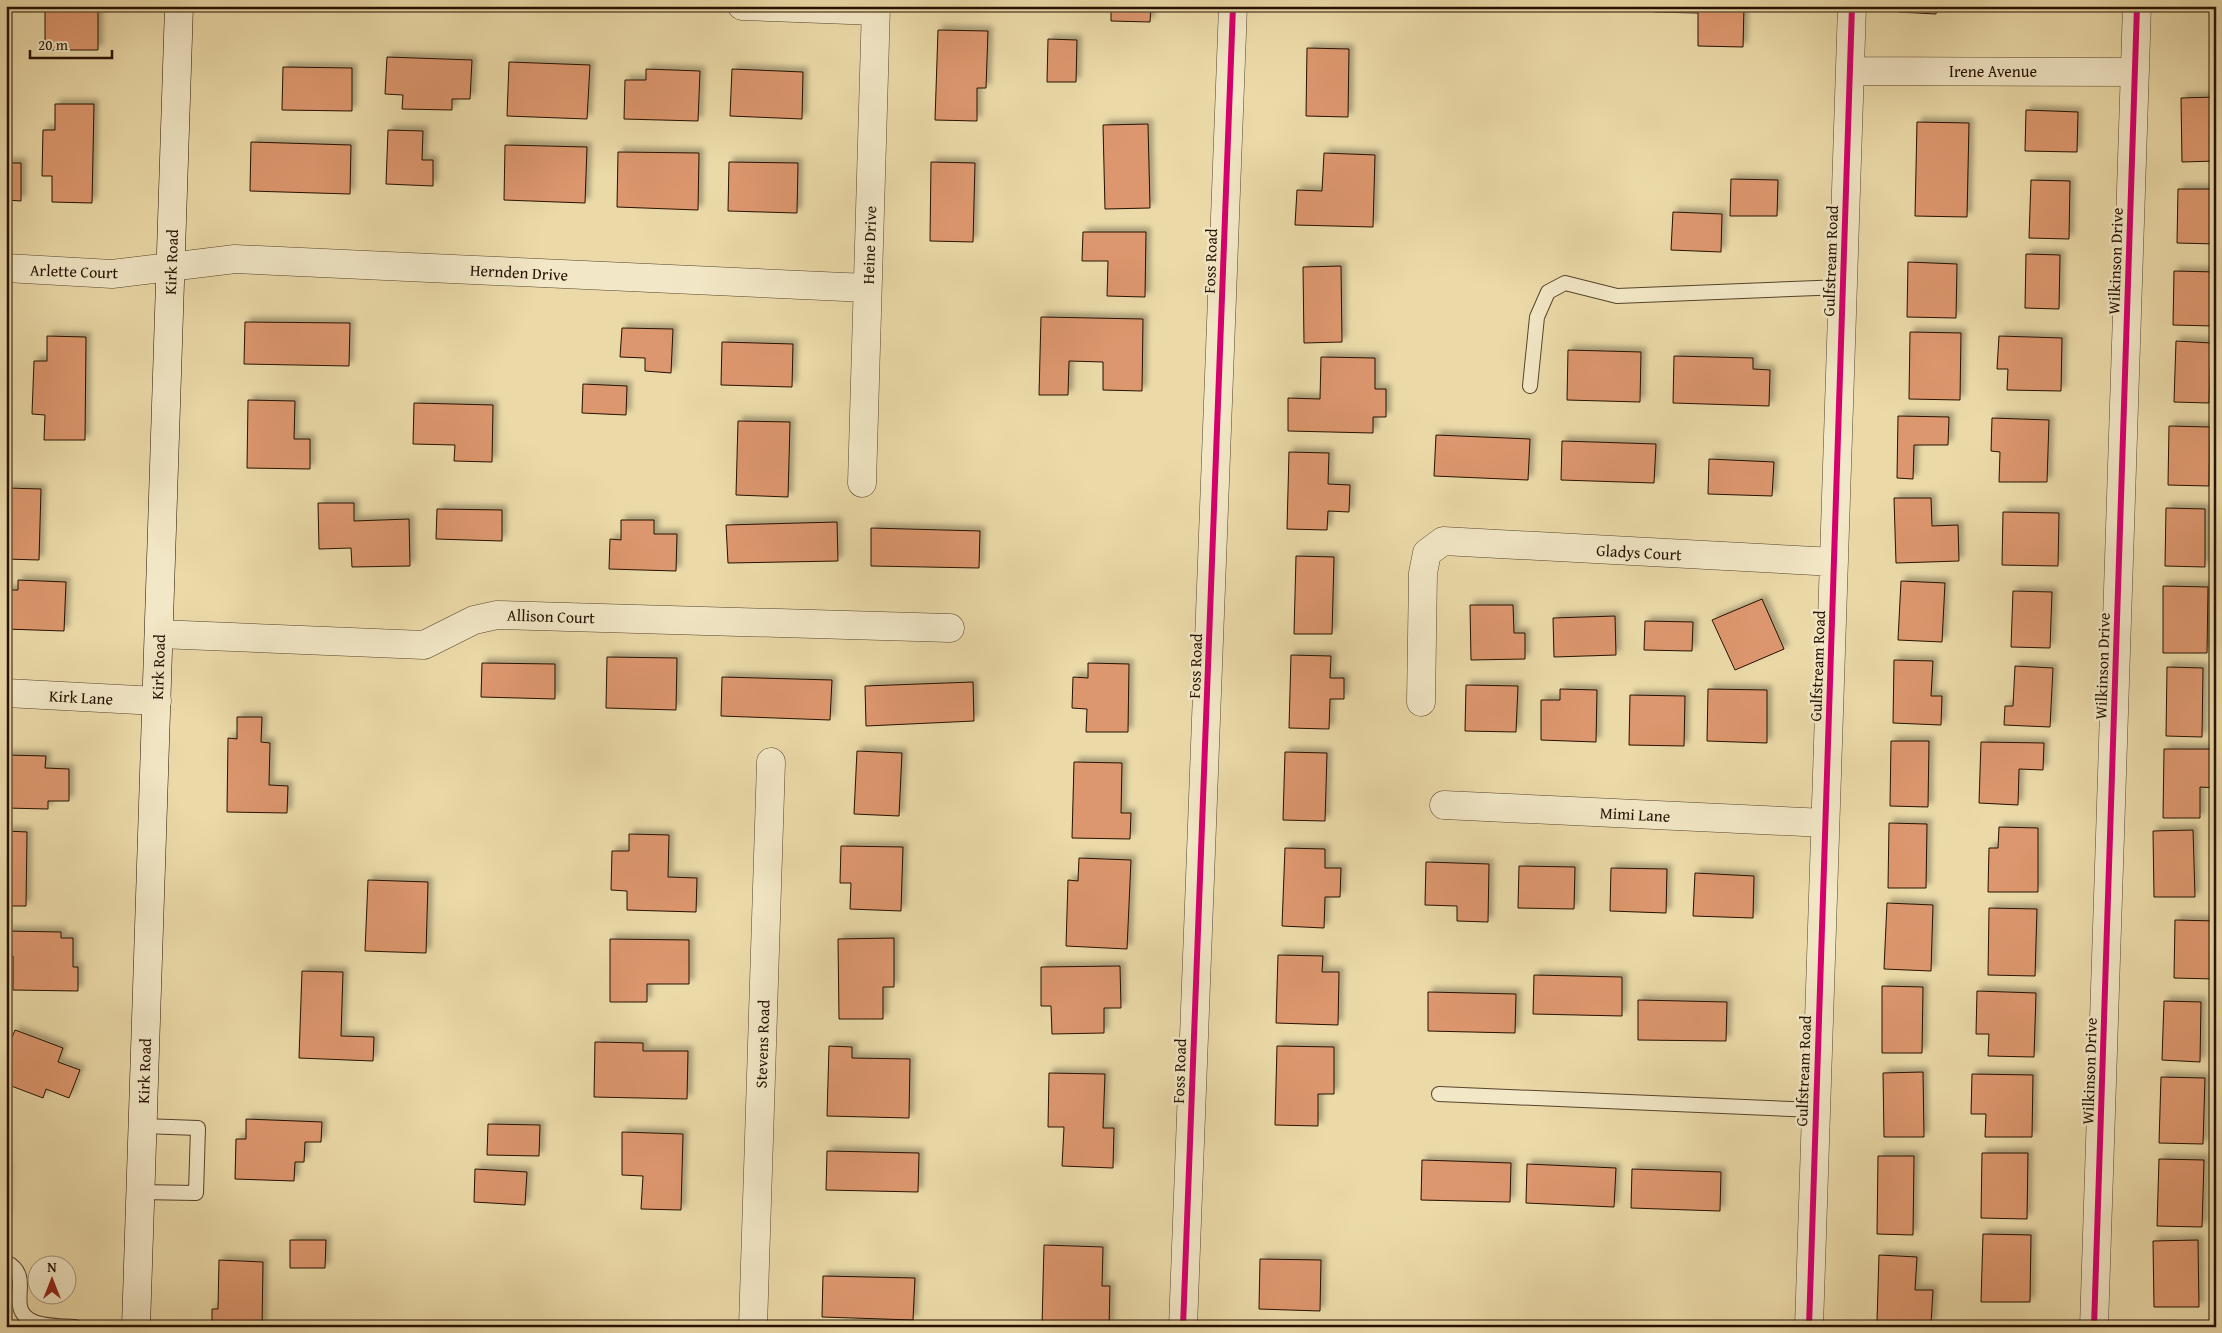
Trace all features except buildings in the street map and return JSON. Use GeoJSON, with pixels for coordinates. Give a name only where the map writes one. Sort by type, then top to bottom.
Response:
{"type":"FeatureCollection","features":[{"type":"Feature","properties":{"kind":"street","name":"Kirk Road"},"geometry":{"type":"LineString","coordinates":[[136,1327],[179,6]]}},
{"type":"Feature","properties":{"kind":"street"},"geometry":{"type":"LineString","coordinates":[[742,6],[876,8]]}},
{"type":"Feature","properties":{"kind":"street","name":"Foss Road"},"geometry":{"type":"LineString","coordinates":[[1183,1327],[1233,6]]}},
{"type":"Feature","properties":{"kind":"street","name":"Gulfstream Road"},"geometry":{"type":"LineString","coordinates":[[1809,1327],[1852,6]]}},
{"type":"Feature","properties":{"kind":"street","name":"Wilkinson Drive"},"geometry":{"type":"LineString","coordinates":[[2094,1327],[2137,6]]}},
{"type":"Feature","properties":{"kind":"street","name":"Heine Drive"},"geometry":{"type":"LineString","coordinates":[[862,483],[876,8]]}},
{"type":"Feature","properties":{"kind":"street","name":"Irene Avenue"},"geometry":{"type":"LineString","coordinates":[[1850,71],[2135,72]]}},
{"type":"Feature","properties":{"kind":"street","name":"Hernden Drive"},"geometry":{"type":"LineString","coordinates":[[170,266],[235,259],[867,288]]}},
{"type":"Feature","properties":{"kind":"street","name":"Arlette Court"},"geometry":{"type":"LineString","coordinates":[[6,268],[112,274],[170,266]]}},
{"type":"Feature","properties":{"kind":"street","name":"Gladys Court"},"geometry":{"type":"LineString","coordinates":[[1422,702],[1423,573],[1427,553],[1443,541],[1834,562]]}},
{"type":"Feature","properties":{"kind":"street","name":"Allison Court"},"geometry":{"type":"LineString","coordinates":[[159,634],[424,645],[474,620],[497,614],[950,628]]}},
{"type":"Feature","properties":{"kind":"street","name":"Kirk Lane"},"geometry":{"type":"LineString","coordinates":[[6,693],[156,701]]}},
{"type":"Feature","properties":{"kind":"street","name":"Stevens Road"},"geometry":{"type":"LineString","coordinates":[[754,1327],[771,762]]}},
{"type":"Feature","properties":{"kind":"street","name":"Mimi Lane"},"geometry":{"type":"LineString","coordinates":[[1444,805],[1825,823]]}},
{"type":"Feature","properties":{"kind":"lane"},"geometry":{"type":"LineString","coordinates":[[1530,386],[1537,316],[1548,292],[1565,283],[1618,296],[1843,287]]}},
{"type":"Feature","properties":{"kind":"lane"},"geometry":{"type":"LineString","coordinates":[[1439,1094],[1816,1110]]}},
{"type":"Feature","properties":{"kind":"lane"},"geometry":{"type":"LineString","coordinates":[[140,1192],[196,1193],[198,1128],[142,1126]]}},
{"type":"Feature","properties":{"kind":"lane"},"geometry":{"type":"LineString","coordinates":[[6,1262],[18,1271],[20,1278],[19,1306],[26,1318],[34,1322],[75,1327]]}},
{"type":"Feature","properties":{"kind":"cycle path"},"geometry":{"type":"LineString","coordinates":[[1183,1327],[1233,6]]}},
{"type":"Feature","properties":{"kind":"cycle path"},"geometry":{"type":"LineString","coordinates":[[1809,1327],[1852,6]]}},
{"type":"Feature","properties":{"kind":"cycle path"},"geometry":{"type":"LineString","coordinates":[[2094,1327],[2137,6]]}}]}
